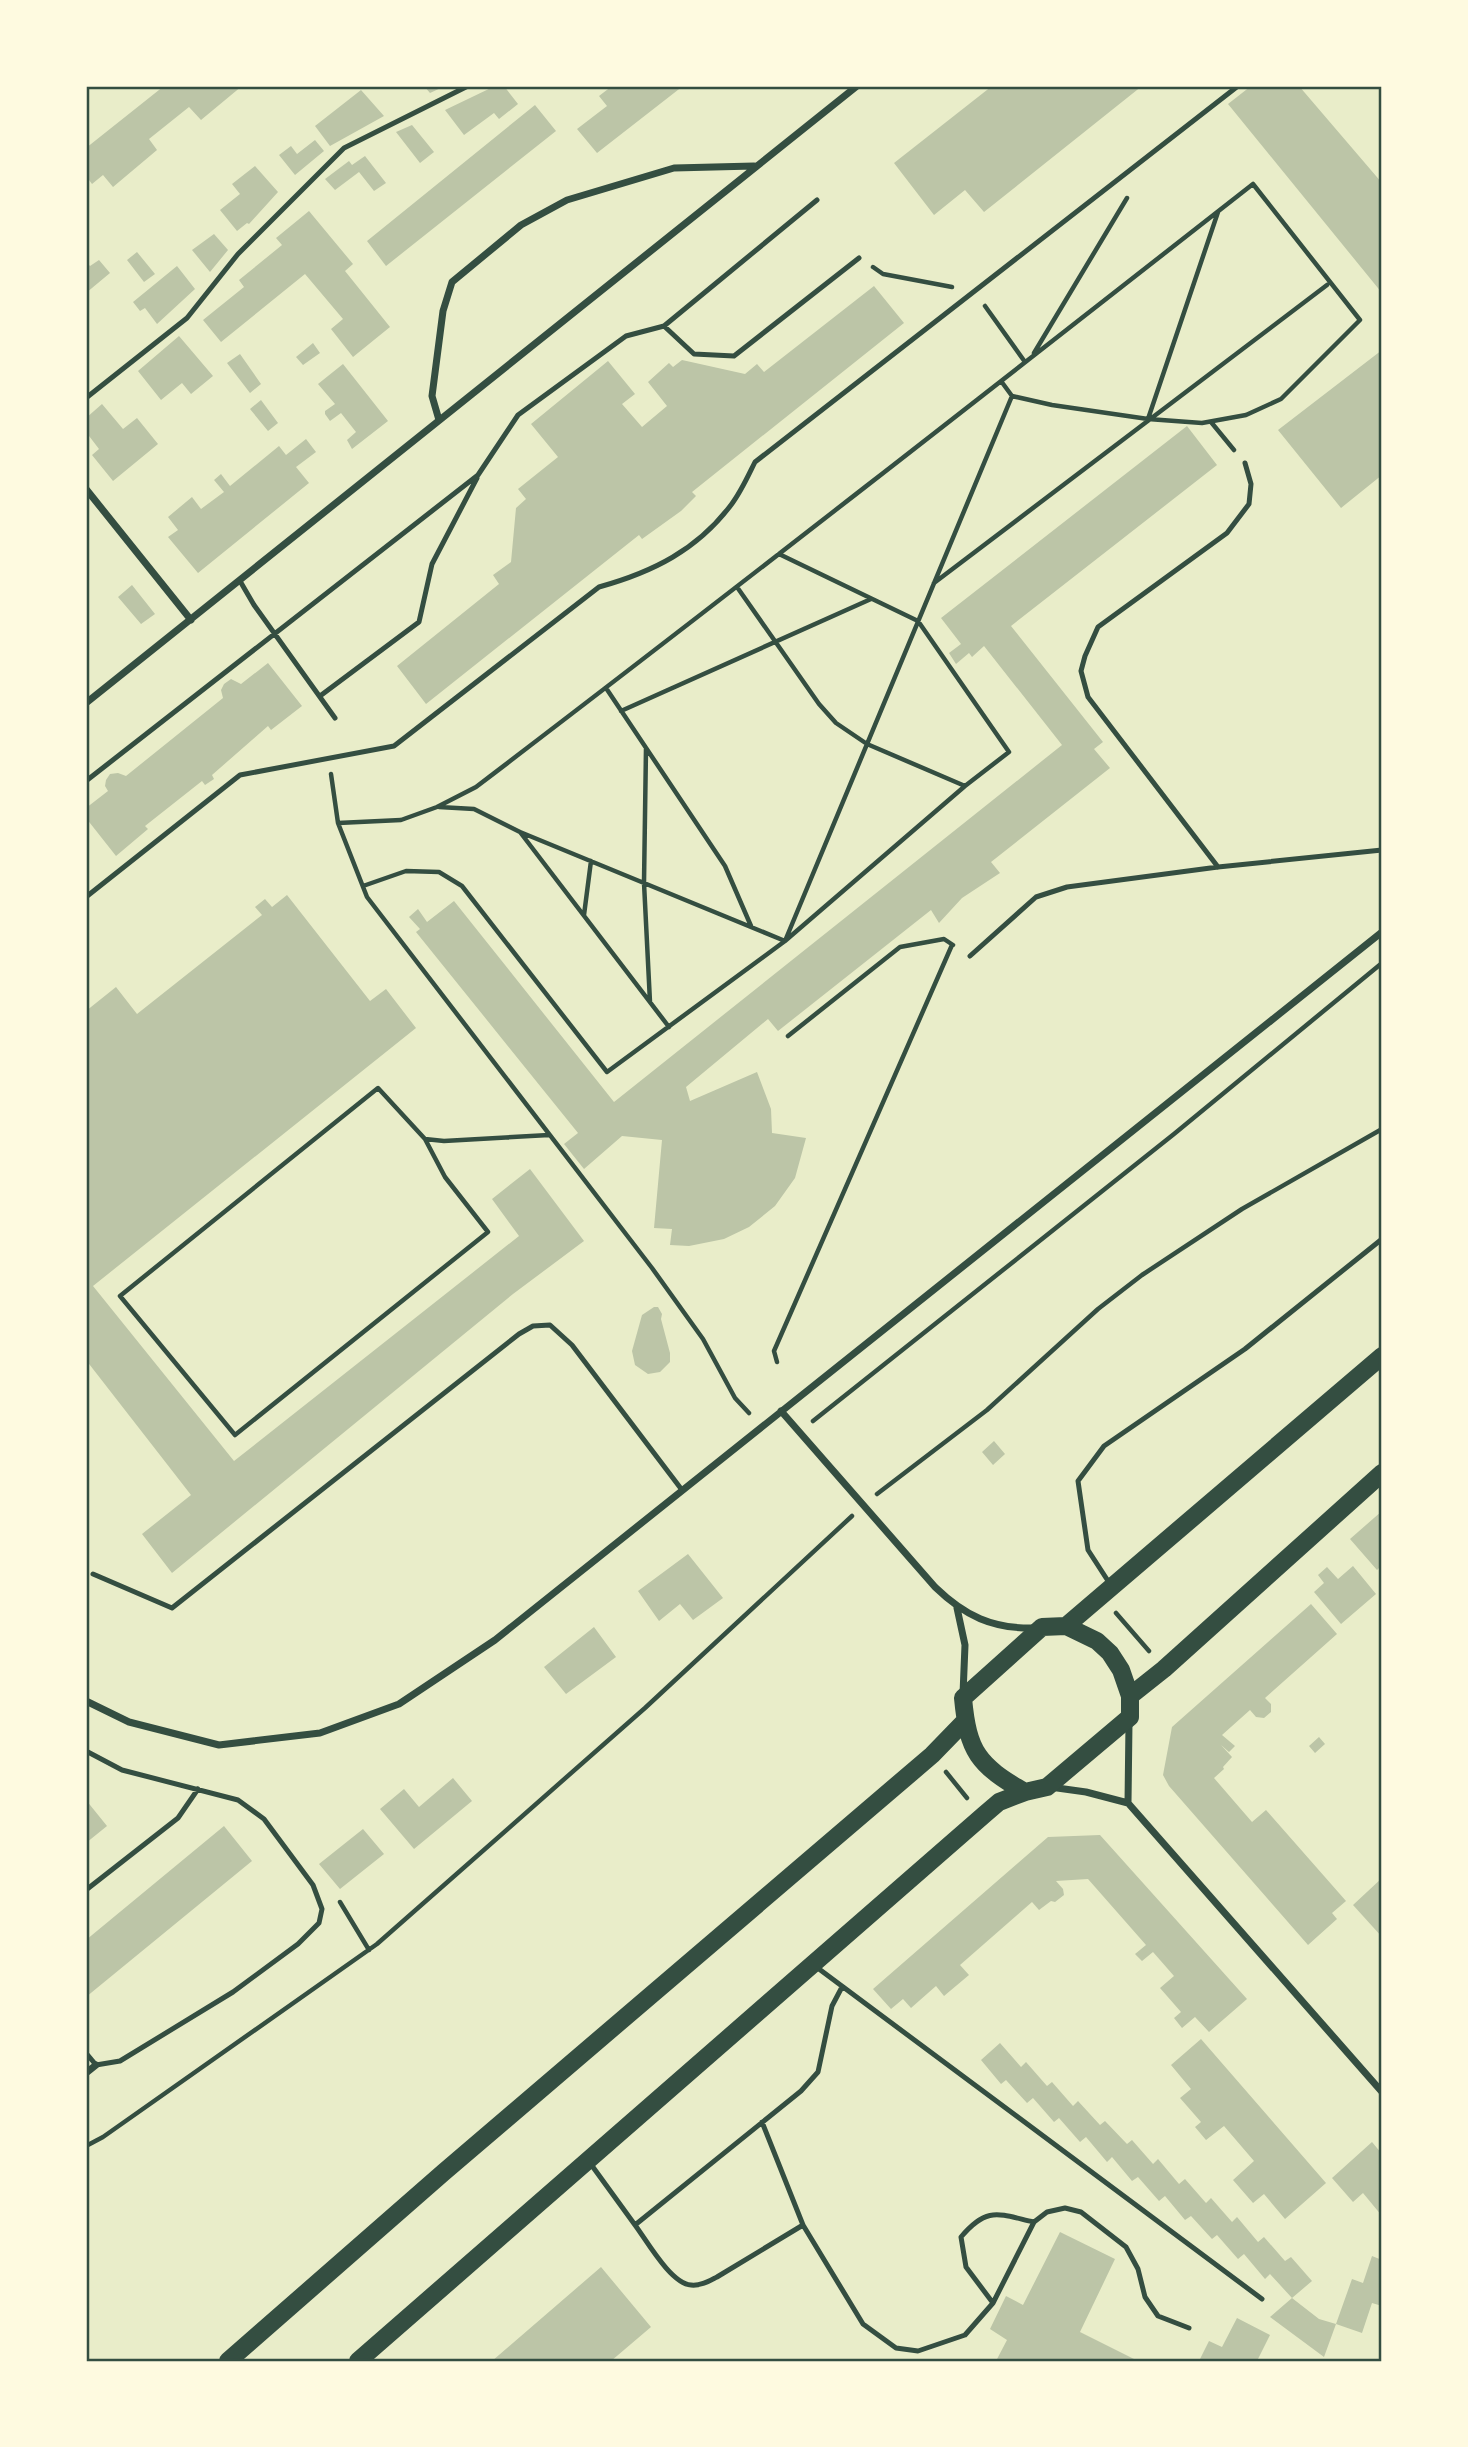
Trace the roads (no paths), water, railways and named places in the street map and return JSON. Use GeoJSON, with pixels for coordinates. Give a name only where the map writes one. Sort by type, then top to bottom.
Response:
{"type":"FeatureCollection","features":[{"type":"Feature","properties":{"kind":"main road"},"geometry":{"type":"LineString","coordinates":[[1066,1626],[1382,1356]]}},
{"type":"Feature","properties":{"kind":"main road"},"geometry":{"type":"LineString","coordinates":[[1130,1696],[1164,1669],[1382,1472]]}},
{"type":"Feature","properties":{"kind":"main road"},"geometry":{"type":"LineString","coordinates":[[358,2361],[999,1802],[1047,1787],[1129,1717],[1130,1696],[1121,1670],[1110,1653],[1097,1641],[1066,1626],[1042,1627],[963,1698],[970,1743],[978,1756],[1002,1779],[1024,1792]]}},
{"type":"Feature","properties":{"kind":"main road"},"geometry":{"type":"LineString","coordinates":[[228,2361],[444,2172],[932,1755],[965,1721]]}},
{"type":"Feature","properties":{"kind":"street"},"geometry":{"type":"LineString","coordinates":[[86,703],[857,86]]}},
{"type":"Feature","properties":{"kind":"street"},"geometry":{"type":"LineString","coordinates":[[439,421],[432,396],[443,311],[452,282],[521,225],[567,200],[674,168],[755,166]]}},
{"type":"Feature","properties":{"kind":"street"},"geometry":{"type":"LineString","coordinates":[[86,489],[191,620]]}},
{"type":"Feature","properties":{"kind":"street"},"geometry":{"type":"LineString","coordinates":[[86,1701],[129,1722],[219,1745],[320,1733],[399,1703],[495,1640],[1382,932]]}},
{"type":"Feature","properties":{"kind":"street"},"geometry":{"type":"LineString","coordinates":[[781,1411],[935,1587],[957,1608],[982,1620],[1016,1628],[1042,1627]]}},
{"type":"Feature","properties":{"kind":"street"},"geometry":{"type":"LineString","coordinates":[[957,1608],[964,1645],[963,1698]]}},
{"type":"Feature","properties":{"kind":"street"},"geometry":{"type":"LineString","coordinates":[[1128,1803],[1129,1717]]}},
{"type":"Feature","properties":{"kind":"street"},"geometry":{"type":"LineString","coordinates":[[1047,1787],[1086,1792],[1128,1803],[1382,2092]]}},
{"type":"Feature","properties":{"kind":"street"},"geometry":{"type":"LineString","coordinates":[[86,2073],[96,2065]]}},
{"type":"Feature","properties":{"kind":"lane"},"geometry":{"type":"LineString","coordinates":[[86,398],[187,318],[238,254],[344,148],[468,86]]}},
{"type":"Feature","properties":{"kind":"lane"},"geometry":{"type":"LineString","coordinates":[[86,897],[240,775],[394,746],[599,587],[636,577],[678,555],[712,528],[733,503],[755,462],[1238,86]]}},
{"type":"Feature","properties":{"kind":"lane"},"geometry":{"type":"LineString","coordinates":[[320,696],[419,622],[432,564],[478,475],[518,415],[626,336],[664,326],[817,200]]}},
{"type":"Feature","properties":{"kind":"lane"},"geometry":{"type":"LineString","coordinates":[[664,326],[694,354],[734,356],[859,258]]}},
{"type":"Feature","properties":{"kind":"lane"},"geometry":{"type":"LineString","coordinates":[[1218,867],[1088,697],[1081,671],[1084,656],[1098,627],[1227,533],[1249,504],[1251,484],[1245,463]]}},
{"type":"Feature","properties":{"kind":"lane"},"geometry":{"type":"LineString","coordinates":[[86,781],[478,475]]}},
{"type":"Feature","properties":{"kind":"lane"},"geometry":{"type":"LineString","coordinates":[[240,581],[254,605],[335,718]]}},
{"type":"Feature","properties":{"kind":"lane"},"geometry":{"type":"LineString","coordinates":[[970,956],[1036,897],[1068,887],[1218,867],[1382,850]]}},
{"type":"Feature","properties":{"kind":"lane"},"geometry":{"type":"LineString","coordinates":[[1107,1592],[1088,1550],[1078,1481],[1104,1446],[1245,1349],[1382,1239]]}},
{"type":"Feature","properties":{"kind":"lane"},"geometry":{"type":"LineString","coordinates":[[93,1574],[172,1608],[519,1334],[533,1326],[550,1325],[572,1345],[682,1490]]}},
{"type":"Feature","properties":{"kind":"lane"},"geometry":{"type":"LineString","coordinates":[[86,1751],[122,1770],[238,1800],[264,1819],[313,1885],[322,1909],[319,1923],[298,1944],[233,1992],[120,2061],[96,2065],[86,2053]]}},
{"type":"Feature","properties":{"kind":"lane"},"geometry":{"type":"LineString","coordinates":[[86,1890],[178,1818],[198,1789]]}},
{"type":"Feature","properties":{"kind":"lane"},"geometry":{"type":"LineString","coordinates":[[812,1965],[1262,2299]]}},
{"type":"Feature","properties":{"kind":"lane"},"geometry":{"type":"LineString","coordinates":[[635,2225],[801,2091],[818,2072],[832,2006],[842,1987]]}},
{"type":"Feature","properties":{"kind":"lane"},"geometry":{"type":"LineString","coordinates":[[762,2122],[803,2225],[863,2324],[896,2348],[918,2351],[965,2334],[993,2303],[1034,2222],[1047,2212],[1065,2208],[1081,2213],[1126,2247],[1138,2269],[1145,2297],[1158,2316],[1189,2328]]}},
{"type":"Feature","properties":{"kind":"lane"},"geometry":{"type":"LineString","coordinates":[[588,2160],[672,2276],[689,2285],[704,2284],[718,2277],[803,2225]]}},
{"type":"Feature","properties":{"kind":"lane"},"geometry":{"type":"LineString","coordinates":[[993,2303],[966,2267],[961,2237],[973,2222],[993,2213],[1034,2222]]}}]}
